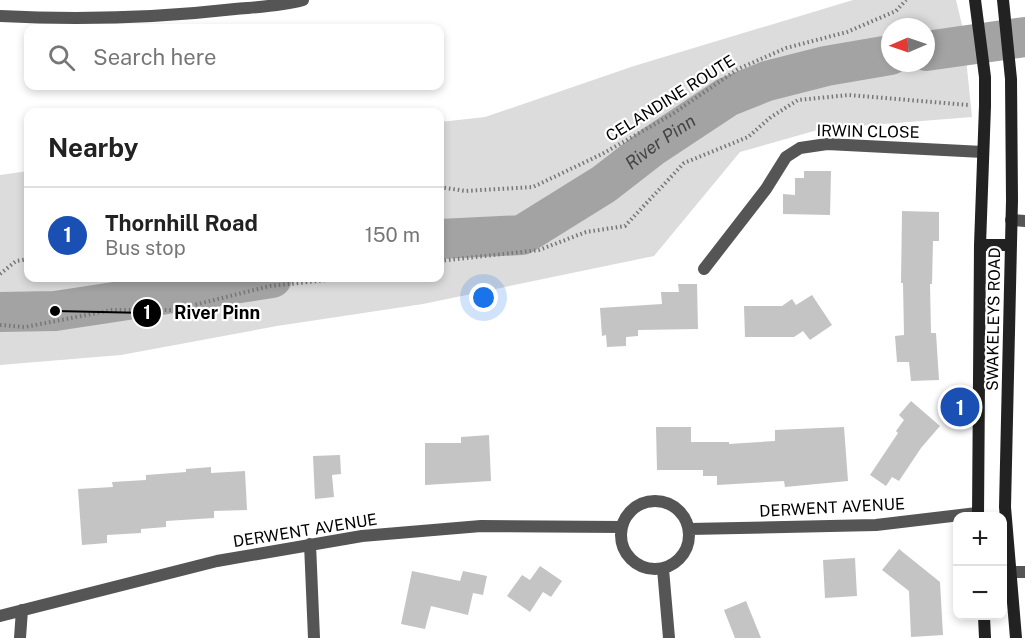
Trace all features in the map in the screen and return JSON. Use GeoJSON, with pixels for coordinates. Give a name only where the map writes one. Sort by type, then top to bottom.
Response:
{"type":"FeatureCollection","features":[{"type":"Feature","properties":{"kind":"main road","name":"SWAKELEYS ROAD"},"geometry":{"type":"LineString","coordinates":[[975,0],[985,77],[980,245],[977,512]]}},
{"type":"Feature","properties":{"kind":"main road","name":"SWAKELEYS ROAD"},"geometry":{"type":"LineString","coordinates":[[1003,0],[1011,79],[1011,245],[1005,507],[1016,638]]}},
{"type":"Feature","properties":{"kind":"main road"},"geometry":{"type":"LineString","coordinates":[[980,245],[1011,245]]}},
{"type":"Feature","properties":{"kind":"main road"},"geometry":{"type":"LineString","coordinates":[[984,620],[985,638]]}},
{"type":"Feature","properties":{"kind":"street"},"geometry":{"type":"LineString","coordinates":[[0,16],[57,19],[131,18],[220,11],[303,0]]}},
{"type":"Feature","properties":{"kind":"street","name":"IRWIN CLOSE"},"geometry":{"type":"LineString","coordinates":[[704,270],[766,189],[786,158],[800,148],[827,144],[983,152]]}},
{"type":"Feature","properties":{"kind":"street"},"geometry":{"type":"LineString","coordinates":[[1011,220],[1025,221]]}},
{"type":"Feature","properties":{"kind":"street"},"geometry":{"type":"LineString","coordinates":[[658,501],[679,510],[689,529],[689,541],[678,561],[663,569],[652,570],[631,560],[624,550],[621,538],[622,527],[627,516],[635,507],[646,502],[658,501]]}},
{"type":"Feature","properties":{"kind":"street","name":"DERWENT AVENUE"},"geometry":{"type":"LineString","coordinates":[[689,529],[876,525],[953,517]]}},
{"type":"Feature","properties":{"kind":"street","name":"DERWENT AVENUE"},"geometry":{"type":"LineString","coordinates":[[0,616],[217,561],[362,536],[481,526],[622,527]]}},
{"type":"Feature","properties":{"kind":"street"},"geometry":{"type":"LineString","coordinates":[[310,544],[314,638]]}},
{"type":"Feature","properties":{"kind":"street"},"geometry":{"type":"LineString","coordinates":[[663,569],[669,638]]}},
{"type":"Feature","properties":{"kind":"street"},"geometry":{"type":"LineString","coordinates":[[1010,572],[1025,572]]}},
{"type":"Feature","properties":{"kind":"street"},"geometry":{"type":"LineString","coordinates":[[20,638],[22,610]]}},
{"type":"Feature","properties":{"kind":"path","name":"CELANDINE ROUTE"},"geometry":{"type":"LineString","coordinates":[[444,188],[465,191],[533,187],[602,154],[671,115],[738,69],[786,48],[847,32],[897,11],[906,0]]}},
{"type":"Feature","properties":{"kind":"path"},"geometry":{"type":"LineString","coordinates":[[444,261],[539,250],[586,232],[625,226],[684,163],[748,137],[771,117],[798,100],[849,95],[985,106]]}},
{"type":"Feature","properties":{"kind":"path"},"geometry":{"type":"LineString","coordinates":[[0,274],[16,261],[24,260]]}},
{"type":"Feature","properties":{"kind":"path"},"geometry":{"type":"LineString","coordinates":[[0,325],[25,327],[112,310],[174,310],[270,286],[308,282]]}},
{"type":"Feature","properties":{"kind":"shaded area"},"geometry":{"type":"Polygon","coordinates":[[[853,0],[956,0],[963,29],[972,117],[821,129],[740,152],[654,256],[423,304],[277,326],[121,355],[0,365],[0,175],[24,172],[24,282],[444,282],[444,122],[485,117],[634,66],[853,0]]]}},
{"type":"Feature","properties":{"kind":"building"},"geometry":{"type":"Polygon","coordinates":[[[804,171],[831,171],[830,215],[783,214],[783,194],[795,195],[795,178],[804,178],[804,171]]]}},
{"type":"Feature","properties":{"kind":"building"},"geometry":{"type":"Polygon","coordinates":[[[902,211],[939,212],[939,241],[933,241],[932,284],[930,284],[931,333],[936,333],[939,380],[911,381],[909,362],[897,362],[895,336],[904,335],[903,283],[901,283],[902,211]]]}},
{"type":"Feature","properties":{"kind":"building"},"geometry":{"type":"Polygon","coordinates":[[[678,284],[697,284],[698,329],[638,330],[638,336],[626,337],[626,346],[607,347],[606,335],[602,336],[600,308],[662,304],[661,292],[679,292],[678,284]]]}},
{"type":"Feature","properties":{"kind":"building"},"geometry":{"type":"Polygon","coordinates":[[[812,295],[832,325],[810,340],[803,331],[794,337],[745,337],[744,306],[782,306],[792,299],[796,305],[812,295]]]}},
{"type":"Feature","properties":{"kind":"building"},"geometry":{"type":"Polygon","coordinates":[[[911,401],[940,426],[921,448],[899,481],[892,477],[886,486],[870,475],[898,433],[896,431],[904,420],[899,415],[911,401]]]}},
{"type":"Feature","properties":{"kind":"building"},"geometry":{"type":"Polygon","coordinates":[[[656,427],[691,427],[691,442],[729,442],[729,444],[775,441],[775,430],[844,427],[848,481],[785,487],[784,481],[717,485],[717,476],[703,476],[703,470],[657,470],[656,427]]]}},
{"type":"Feature","properties":{"kind":"building"},"geometry":{"type":"Polygon","coordinates":[[[489,435],[491,481],[425,485],[425,443],[461,443],[461,437],[489,435]]]}},
{"type":"Feature","properties":{"kind":"building"},"geometry":{"type":"Polygon","coordinates":[[[340,455],[341,474],[332,475],[334,497],[315,499],[313,456],[340,455]]]}},
{"type":"Feature","properties":{"kind":"building"},"geometry":{"type":"Polygon","coordinates":[[[211,467],[211,473],[245,471],[247,510],[214,511],[214,518],[166,521],[166,527],[141,529],[141,533],[107,535],[107,543],[82,545],[78,489],[113,487],[112,482],[146,480],[146,475],[186,472],[186,469],[211,467]]]}},
{"type":"Feature","properties":{"kind":"building"},"geometry":{"type":"Polygon","coordinates":[[[899,549],[940,582],[943,635],[911,637],[909,591],[882,570],[899,549]]]}},
{"type":"Feature","properties":{"kind":"building"},"geometry":{"type":"Polygon","coordinates":[[[855,558],[857,596],[825,598],[823,560],[855,558]]]}},
{"type":"Feature","properties":{"kind":"building"},"geometry":{"type":"Polygon","coordinates":[[[540,566],[562,581],[551,597],[543,592],[530,612],[507,596],[522,575],[530,580],[540,566]]]}},
{"type":"Feature","properties":{"kind":"building"},"geometry":{"type":"Polygon","coordinates":[[[412,571],[460,581],[463,571],[487,576],[483,595],[473,593],[468,615],[431,606],[425,629],[401,624],[412,571]]]}},
{"type":"Feature","properties":{"kind":"building"},"geometry":{"type":"Polygon","coordinates":[[[746,601],[761,638],[735,638],[724,610],[746,601]]]}},
{"type":"Feature","properties":{"kind":"waterway","name":"River Pinn"},"geometry":{"type":"LineString","coordinates":[[935,50],[1025,37]]}},
{"type":"Feature","properties":{"kind":"waterway","name":"River Pinn"},"geometry":{"type":"LineString","coordinates":[[444,239],[522,235],[604,184],[653,146],[727,97],[767,81],[826,66],[881,57]]}},
{"type":"Feature","properties":{"kind":"waterway","name":"River Pinn"},"geometry":{"type":"LineString","coordinates":[[0,312],[55,311],[246,282]]}},
{"type":"Feature","properties":{"kind":"place","name":"River Pinn"},"geometry":{"type":"Point","coordinates":[55,311]}},
{"type":"Feature","properties":{"kind":"place","name":"Thornhill Road"},"geometry":{"type":"Point","coordinates":[960,407]}}]}
